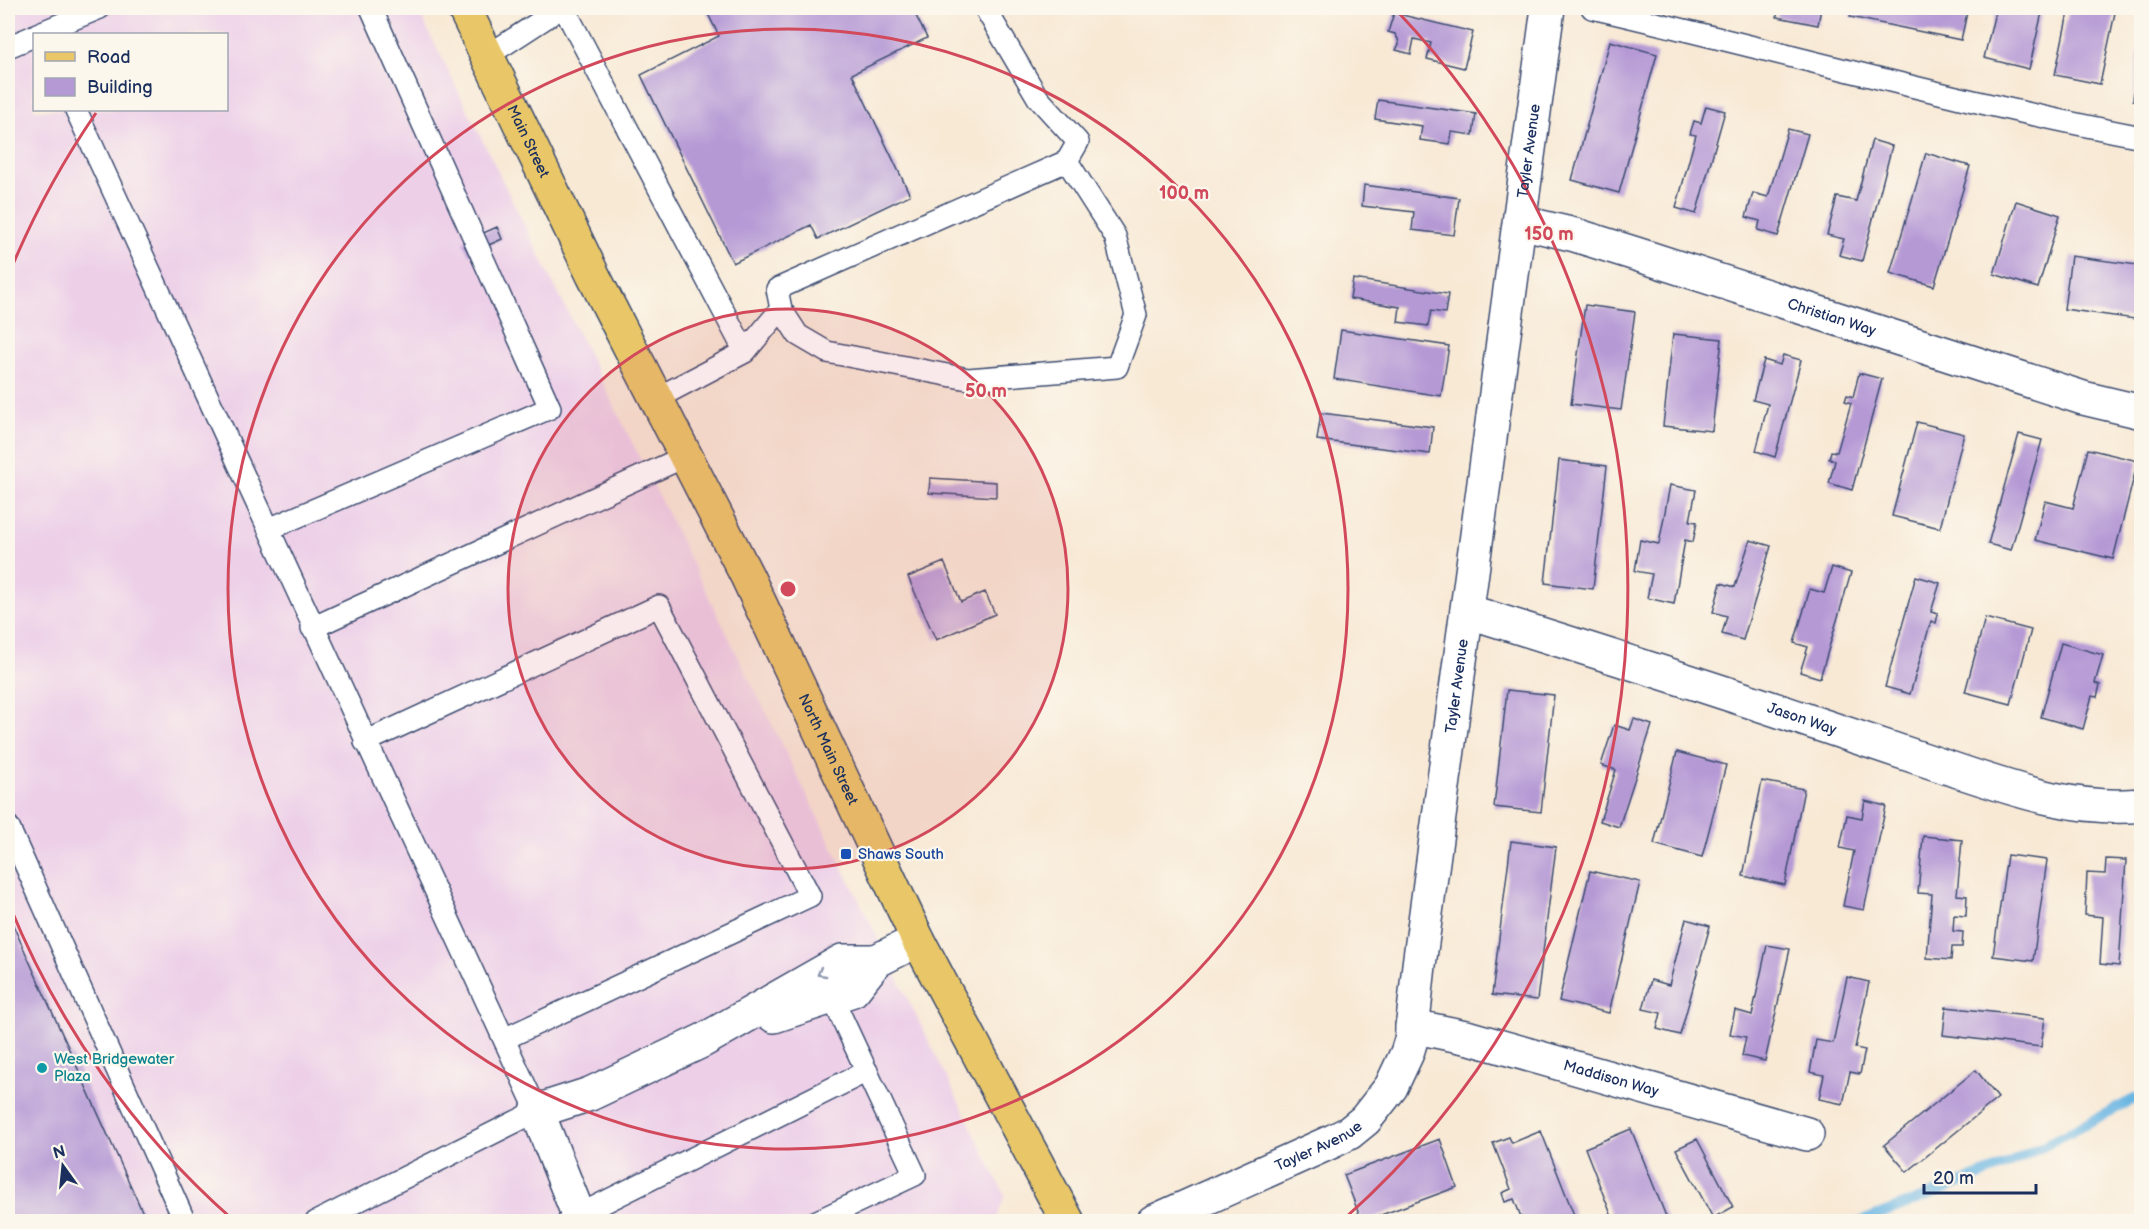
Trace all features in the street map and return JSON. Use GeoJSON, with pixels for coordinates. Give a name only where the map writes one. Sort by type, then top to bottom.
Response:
{"type":"FeatureCollection","features":[{"type":"Feature","properties":{"kind":"main road","name":"Main Street"},"geometry":{"type":"LineString","coordinates":[[464,8],[593,275]]}},
{"type":"Feature","properties":{"kind":"main road","name":"North Main Street"},"geometry":{"type":"LineString","coordinates":[[593,275],[747,576],[918,940],[1068,1221]]}},
{"type":"Feature","properties":{"kind":"street","name":"Tayler Avenue"},"geometry":{"type":"LineString","coordinates":[[1153,1221],[1349,1133],[1377,1107],[1391,1088],[1407,1053],[1548,8]]}},
{"type":"Feature","properties":{"kind":"street","name":"Christian Way"},"geometry":{"type":"LineString","coordinates":[[1520,222],[1575,235],[1636,254],[2083,398],[2142,412]]}},
{"type":"Feature","properties":{"kind":"street","name":"Jason Way"},"geometry":{"type":"LineString","coordinates":[[1467,611],[1701,684],[1966,774],[2038,796],[2059,802],[2108,806],[2142,805]]}},
{"type":"Feature","properties":{"kind":"street"},"geometry":{"type":"LineString","coordinates":[[704,1040],[853,990],[876,961],[918,940]]}},
{"type":"Feature","properties":{"kind":"street"},"geometry":{"type":"LineString","coordinates":[[575,1219],[537,1111],[590,1094],[704,1040],[842,961],[876,961]]}},
{"type":"Feature","properties":{"kind":"street","name":"Maddison Way"},"geometry":{"type":"LineString","coordinates":[[1412,1026],[1470,1038],[1807,1134]]}},
{"type":"Feature","properties":{"kind":"lane"},"geometry":{"type":"LineString","coordinates":[[40,33],[100,8]]}},
{"type":"Feature","properties":{"kind":"lane"},"geometry":{"type":"LineString","coordinates":[[269,529],[550,408],[371,8]]}},
{"type":"Feature","properties":{"kind":"lane"},"geometry":{"type":"LineString","coordinates":[[487,56],[562,8],[745,352]]}},
{"type":"Feature","properties":{"kind":"lane"},"geometry":{"type":"LineString","coordinates":[[985,8],[1038,98],[1078,142],[1067,161],[777,289],[781,309],[798,335],[827,352],[969,379],[1117,367],[1136,315],[1114,236],[1067,161]]}},
{"type":"Feature","properties":{"kind":"lane"},"geometry":{"type":"LineString","coordinates":[[1592,8],[1897,83],[2142,137]]}},
{"type":"Feature","properties":{"kind":"lane"},"geometry":{"type":"LineString","coordinates":[[8,47],[33,36]]}},
{"type":"Feature","properties":{"kind":"lane"},"geometry":{"type":"LineString","coordinates":[[76,111],[269,529],[312,628],[537,1111],[316,1221]]}},
{"type":"Feature","properties":{"kind":"lane"},"geometry":{"type":"LineString","coordinates":[[657,398],[745,352],[781,309]]}},
{"type":"Feature","properties":{"kind":"lane"},"geometry":{"type":"LineString","coordinates":[[312,628],[686,456]]}},
{"type":"Feature","properties":{"kind":"lane"},"geometry":{"type":"LineString","coordinates":[[365,742],[659,606],[810,896],[504,1039]]}},
{"type":"Feature","properties":{"kind":"lane"},"geometry":{"type":"LineString","coordinates":[[8,826],[185,1221]]}},
{"type":"Feature","properties":{"kind":"lane"},"geometry":{"type":"LineString","coordinates":[[815,1221],[915,1175],[832,997]]}},
{"type":"Feature","properties":{"kind":"lane"},"geometry":{"type":"LineString","coordinates":[[575,1219],[867,1071]]}},
{"type":"Feature","properties":{"kind":"shaded area","name":"West Bridgewater Plaza"},"geometry":{"type":"Polygon","coordinates":[[[8,8],[417,8],[1005,1195],[996,1221],[8,1221],[8,8]]]}},
{"type":"Feature","properties":{"kind":"building"},"geometry":{"type":"Polygon","coordinates":[[[705,8],[912,8],[927,38],[852,74],[910,195],[818,239],[811,225],[733,263],[641,75],[719,36],[705,8]]]}},
{"type":"Feature","properties":{"kind":"building"},"geometry":{"type":"Polygon","coordinates":[[[1778,8],[1821,8],[1818,25],[1777,17],[1778,8]]]}},
{"type":"Feature","properties":{"kind":"building"},"geometry":{"type":"Polygon","coordinates":[[[1852,8],[1968,8],[1961,40],[1850,17],[1852,8]]]}},
{"type":"Feature","properties":{"kind":"building"},"geometry":{"type":"Polygon","coordinates":[[[1996,8],[2043,8],[2029,69],[1984,58],[1996,8]]]}},
{"type":"Feature","properties":{"kind":"building"},"geometry":{"type":"Polygon","coordinates":[[[2069,8],[2116,8],[2100,84],[2055,75],[2069,8]]]}},
{"type":"Feature","properties":{"kind":"building"},"geometry":{"type":"Polygon","coordinates":[[[1394,13],[1473,32],[1464,68],[1427,59],[1431,43],[1414,39],[1411,54],[1396,50],[1399,44],[1398,39],[1395,34],[1388,32],[1394,13]]]}},
{"type":"Feature","properties":{"kind":"building"},"geometry":{"type":"Polygon","coordinates":[[[2140,40],[2142,40],[2142,101],[2133,100],[2140,40]]]}},
{"type":"Feature","properties":{"kind":"building"},"geometry":{"type":"Polygon","coordinates":[[[1610,41],[1657,54],[1619,193],[1572,180],[1610,41]]]}},
{"type":"Feature","properties":{"kind":"building"},"geometry":{"type":"Polygon","coordinates":[[[1378,100],[1476,114],[1473,135],[1452,132],[1450,144],[1420,140],[1422,126],[1375,119],[1378,100]]]}},
{"type":"Feature","properties":{"kind":"building"},"geometry":{"type":"Polygon","coordinates":[[[1706,106],[1725,111],[1696,214],[1676,208],[1696,135],[1690,134],[1694,121],[1701,123],[1706,106]]]}},
{"type":"Feature","properties":{"kind":"building"},"geometry":{"type":"Polygon","coordinates":[[[1788,129],[1808,134],[1778,236],[1758,230],[1760,221],[1746,217],[1753,193],[1768,197],[1788,129]]]}},
{"type":"Feature","properties":{"kind":"building"},"geometry":{"type":"Polygon","coordinates":[[[1872,140],[1892,146],[1862,261],[1839,255],[1844,239],[1827,235],[1837,197],[1856,201],[1872,140]]]}},
{"type":"Feature","properties":{"kind":"building"},"geometry":{"type":"Polygon","coordinates":[[[1926,153],[1970,166],[1934,286],[1890,273],[1926,153]]]}},
{"type":"Feature","properties":{"kind":"building"},"geometry":{"type":"Polygon","coordinates":[[[1364,185],[1459,198],[1454,235],[1412,230],[1414,212],[1362,206],[1364,185]]]}},
{"type":"Feature","properties":{"kind":"building"},"geometry":{"type":"Polygon","coordinates":[[[2016,201],[2060,215],[2038,288],[1994,274],[2016,201]]]}},
{"type":"Feature","properties":{"kind":"building"},"geometry":{"type":"Polygon","coordinates":[[[497,227],[502,239],[469,254],[463,242],[497,227]]]}},
{"type":"Feature","properties":{"kind":"building"},"geometry":{"type":"Polygon","coordinates":[[[2140,239],[2142,320],[2064,309],[2071,256],[2137,265],[2140,239]]]}},
{"type":"Feature","properties":{"kind":"building"},"geometry":{"type":"Polygon","coordinates":[[[1353,279],[1448,294],[1445,313],[1431,311],[1428,326],[1398,322],[1400,307],[1350,299],[1353,279]]]}},
{"type":"Feature","properties":{"kind":"building"},"geometry":{"type":"Polygon","coordinates":[[[1585,305],[1635,312],[1621,410],[1571,404],[1585,305]]]}},
{"type":"Feature","properties":{"kind":"building"},"geometry":{"type":"Polygon","coordinates":[[[1341,330],[1449,346],[1441,396],[1334,379],[1341,330]]]}},
{"type":"Feature","properties":{"kind":"building"},"geometry":{"type":"Polygon","coordinates":[[[1673,334],[1722,339],[1712,431],[1663,426],[1673,334]]]}},
{"type":"Feature","properties":{"kind":"building"},"geometry":{"type":"Polygon","coordinates":[[[1783,355],[1801,360],[1775,457],[1756,451],[1768,404],[1753,400],[1764,360],[1780,365],[1783,355]]]}},
{"type":"Feature","properties":{"kind":"building"},"geometry":{"type":"Polygon","coordinates":[[[1859,373],[1882,379],[1852,490],[1829,483],[1835,461],[1829,459],[1831,451],[1837,452],[1851,403],[1845,401],[1847,395],[1853,397],[1859,373]]]}},
{"type":"Feature","properties":{"kind":"building"},"geometry":{"type":"Polygon","coordinates":[[[1321,413],[1433,427],[1430,454],[1317,440],[1321,413]]]}},
{"type":"Feature","properties":{"kind":"building"},"geometry":{"type":"Polygon","coordinates":[[[1917,422],[1964,434],[1940,528],[1892,516],[1917,422]]]}},
{"type":"Feature","properties":{"kind":"building"},"geometry":{"type":"Polygon","coordinates":[[[2019,434],[2042,440],[2011,550],[1988,544],[2019,434]]]}},
{"type":"Feature","properties":{"kind":"building"},"geometry":{"type":"Polygon","coordinates":[[[2088,449],[2138,461],[2113,559],[2035,540],[2045,501],[2073,508],[2088,449]]]}},
{"type":"Feature","properties":{"kind":"building"},"geometry":{"type":"Polygon","coordinates":[[[1559,460],[1607,466],[1593,589],[1545,583],[1559,460]]]}},
{"type":"Feature","properties":{"kind":"building"},"geometry":{"type":"Polygon","coordinates":[[[930,478],[996,482],[996,497],[929,493],[930,478]]]}},
{"type":"Feature","properties":{"kind":"building"},"geometry":{"type":"Polygon","coordinates":[[[1670,485],[1696,490],[1690,521],[1697,522],[1693,542],[1685,540],[1674,604],[1647,598],[1652,574],[1635,571],[1640,540],[1659,544],[1670,485]]]}},
{"type":"Feature","properties":{"kind":"building"},"geometry":{"type":"Polygon","coordinates":[[[1750,540],[1771,546],[1743,640],[1722,634],[1727,616],[1713,612],[1721,583],[1735,587],[1750,540]]]}},
{"type":"Feature","properties":{"kind":"building"},"geometry":{"type":"Polygon","coordinates":[[[944,562],[961,602],[985,592],[995,614],[936,640],[908,577],[944,562]]]}},
{"type":"Feature","properties":{"kind":"building"},"geometry":{"type":"Polygon","coordinates":[[[1832,567],[1851,573],[1820,678],[1800,672],[1808,647],[1794,643],[1810,589],[1824,593],[1832,567]]]}},
{"type":"Feature","properties":{"kind":"building"},"geometry":{"type":"Polygon","coordinates":[[[1916,576],[1940,583],[1931,612],[1938,614],[1936,623],[1931,621],[1910,694],[1885,687],[1916,576]]]}},
{"type":"Feature","properties":{"kind":"building"},"geometry":{"type":"Polygon","coordinates":[[[1985,618],[2031,630],[2011,704],[1965,692],[1985,618]]]}},
{"type":"Feature","properties":{"kind":"building"},"geometry":{"type":"Polygon","coordinates":[[[2061,643],[2103,655],[2095,683],[2100,685],[2097,697],[2092,696],[2083,729],[2041,717],[2061,643]]]}},
{"type":"Feature","properties":{"kind":"building"},"geometry":{"type":"Polygon","coordinates":[[[2139,685],[2142,685],[2142,729],[2139,729],[2139,685]]]}},
{"type":"Feature","properties":{"kind":"building"},"geometry":{"type":"Polygon","coordinates":[[[1507,690],[1554,695],[1541,812],[1494,807],[1507,690]]]}},
{"type":"Feature","properties":{"kind":"building"},"geometry":{"type":"Polygon","coordinates":[[[1634,719],[1652,725],[1619,827],[1600,821],[1616,770],[1601,765],[1614,725],[1630,730],[1634,719]]]}},
{"type":"Feature","properties":{"kind":"building"},"geometry":{"type":"Polygon","coordinates":[[[1677,752],[1726,765],[1702,857],[1654,844],[1677,752]]]}},
{"type":"Feature","properties":{"kind":"building"},"geometry":{"type":"Polygon","coordinates":[[[1762,781],[1804,789],[1785,885],[1743,876],[1762,781]]]}},
{"type":"Feature","properties":{"kind":"building"},"geometry":{"type":"Polygon","coordinates":[[[1865,801],[1886,806],[1864,910],[1843,906],[1854,851],[1840,848],[1847,815],[1862,818],[1865,801]]]}},
{"type":"Feature","properties":{"kind":"building"},"geometry":{"type":"Polygon","coordinates":[[[1923,836],[1962,840],[1957,895],[1967,896],[1966,916],[1954,915],[1953,931],[1963,932],[1962,947],[1952,947],[1951,960],[1927,958],[1932,894],[1918,893],[1923,836]]]}},
{"type":"Feature","properties":{"kind":"building"},"geometry":{"type":"Polygon","coordinates":[[[1511,841],[1556,847],[1537,1000],[1492,995],[1511,841]]]}},
{"type":"Feature","properties":{"kind":"building"},"geometry":{"type":"Polygon","coordinates":[[[2007,855],[2047,860],[2033,961],[1993,956],[2007,855]]]}},
{"type":"Feature","properties":{"kind":"building"},"geometry":{"type":"Polygon","coordinates":[[[2106,859],[2126,860],[2119,966],[2100,964],[2103,917],[2085,915],[2087,873],[2105,874],[2106,859]]]}},
{"type":"Feature","properties":{"kind":"building"},"geometry":{"type":"Polygon","coordinates":[[[1590,871],[1640,882],[1609,1013],[1559,1001],[1590,871]]]}},
{"type":"Feature","properties":{"kind":"building","name":"West Bridgewater Plaza"},"geometry":{"type":"Polygon","coordinates":[[[8,914],[147,1222],[8,1222],[8,914]]]}},
{"type":"Feature","properties":{"kind":"building"},"geometry":{"type":"Polygon","coordinates":[[[1686,919],[1710,926],[1680,1035],[1657,1029],[1661,1013],[1643,1009],[1651,980],[1669,985],[1686,919]]]}},
{"type":"Feature","properties":{"kind":"building"},"geometry":{"type":"Polygon","coordinates":[[[1767,945],[1790,949],[1765,1061],[1742,1056],[1746,1037],[1730,1034],[1735,1010],[1752,1015],[1767,945]]]}},
{"type":"Feature","properties":{"kind":"building"},"geometry":{"type":"Polygon","coordinates":[[[1847,977],[1869,982],[1855,1048],[1865,1050],[1860,1074],[1850,1072],[1843,1104],[1819,1099],[1824,1075],[1810,1072],[1816,1040],[1833,1043],[1847,977]]]}},
{"type":"Feature","properties":{"kind":"building"},"geometry":{"type":"Polygon","coordinates":[[[1946,1007],[2045,1018],[2041,1047],[1943,1035],[1946,1007]]]}},
{"type":"Feature","properties":{"kind":"building"},"geometry":{"type":"Polygon","coordinates":[[[1976,1070],[1998,1098],[1907,1172],[1884,1145],[1976,1070]]]}},
{"type":"Feature","properties":{"kind":"building"},"geometry":{"type":"Polygon","coordinates":[[[1631,1129],[1667,1219],[1662,1222],[1614,1222],[1585,1148],[1631,1129]]]}},
{"type":"Feature","properties":{"kind":"building"},"geometry":{"type":"Polygon","coordinates":[[[1541,1131],[1574,1215],[1557,1222],[1523,1222],[1514,1199],[1505,1202],[1502,1193],[1511,1189],[1493,1143],[1509,1137],[1512,1143],[1541,1131]]]}},
{"type":"Feature","properties":{"kind":"building"},"geometry":{"type":"Polygon","coordinates":[[[1440,1139],[1457,1187],[1362,1222],[1344,1175],[1440,1139]]]}},
{"type":"Feature","properties":{"kind":"building"},"geometry":{"type":"Polygon","coordinates":[[[1697,1139],[1733,1207],[1713,1218],[1676,1149],[1697,1139]]]}},
{"type":"Feature","properties":{"kind":"waterway"},"geometry":{"type":"LineString","coordinates":[[1860,1222],[2004,1166],[2142,1095]]}},
{"type":"Feature","properties":{"kind":"place","name":"Shaws South"},"geometry":{"type":"Point","coordinates":[846,854]}},
{"type":"Feature","properties":{"kind":"place","name":"West Bridgewater Plaza"},"geometry":{"type":"Point","coordinates":[42,1068]}}]}
